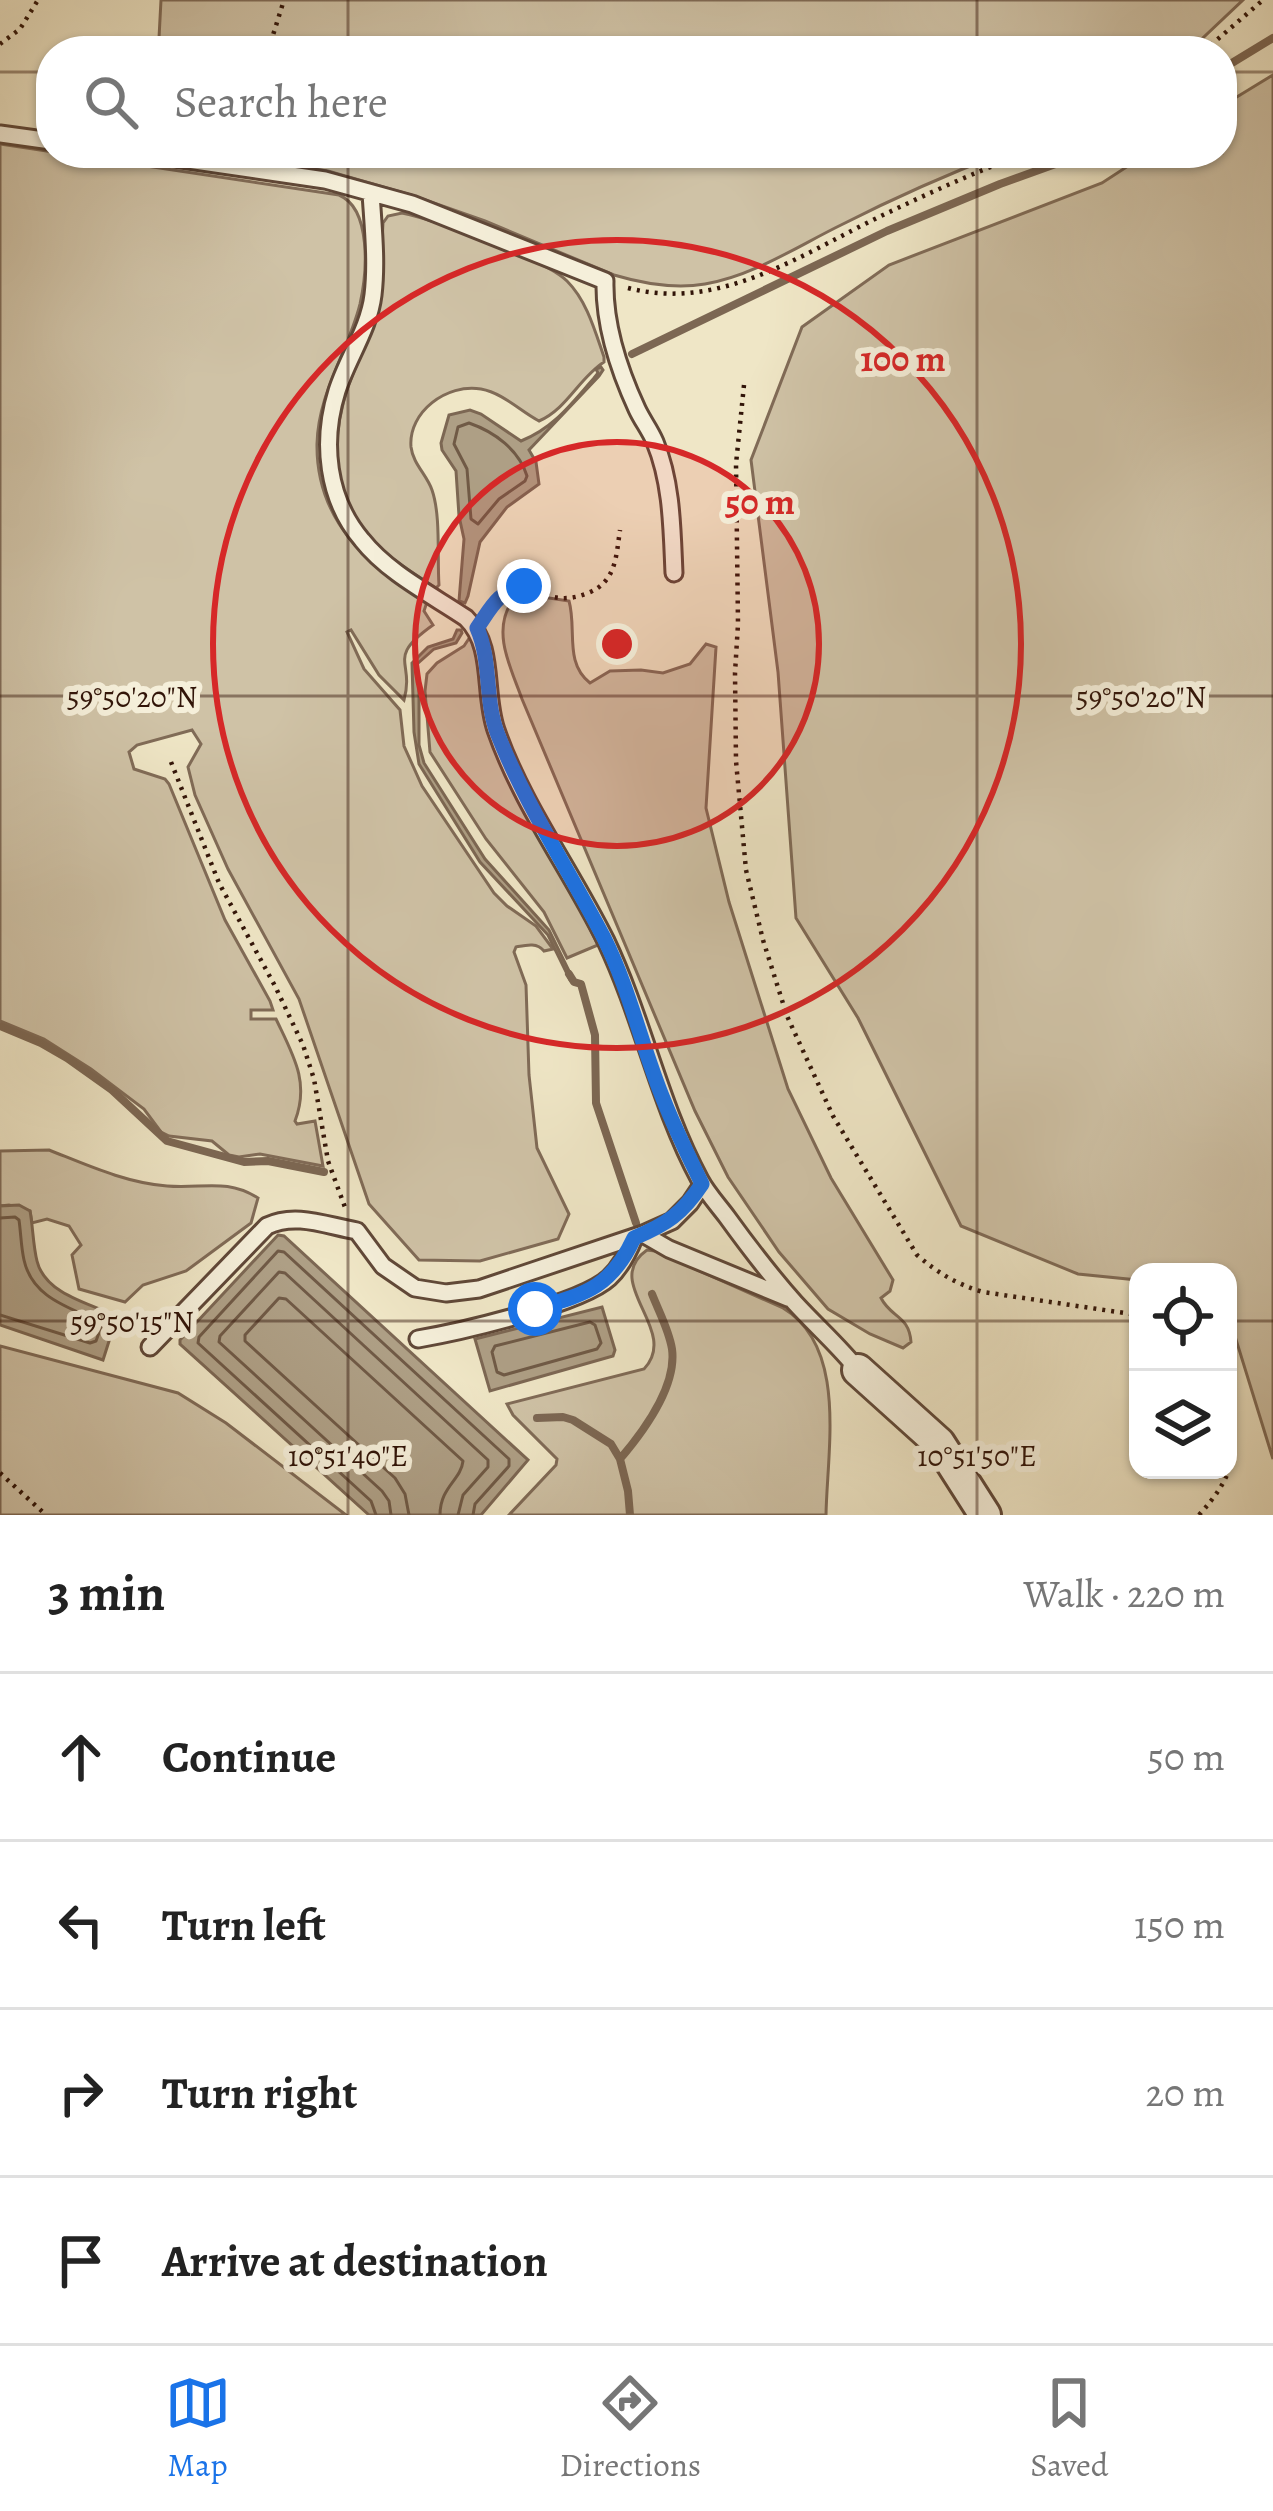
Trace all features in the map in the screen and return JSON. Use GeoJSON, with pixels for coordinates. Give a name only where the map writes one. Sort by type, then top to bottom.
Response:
{"type":"FeatureCollection","features":[{"type":"Feature","properties":{"kind":"street"},"geometry":{"type":"LineString","coordinates":[[858,1370],[939,1443],[985,1515]]}},
{"type":"Feature","properties":{"kind":"lane"},"geometry":{"type":"LineString","coordinates":[[0,134],[36,139]]}},
{"type":"Feature","properties":{"kind":"lane"},"geometry":{"type":"LineString","coordinates":[[243,168],[325,180],[412,204],[605,281],[604,301],[616,351],[656,443],[670,496],[674,573]]}},
{"type":"Feature","properties":{"kind":"lane"},"geometry":{"type":"LineString","coordinates":[[371,193],[373,294],[332,411],[328,447],[335,490],[349,522],[376,555],[477,628],[483,641],[495,728],[544,833],[605,940],[663,1100],[702,1184],[793,1300],[858,1370]]}},
{"type":"Feature","properties":{"kind":"lane"},"geometry":{"type":"LineString","coordinates":[[150,1346],[267,1226],[293,1219],[357,1231],[383,1265],[405,1282],[446,1292],[501,1283],[639,1236],[672,1220],[702,1184]]}},
{"type":"Feature","properties":{"kind":"lane"},"geometry":{"type":"LineString","coordinates":[[639,1236],[793,1300]]}},
{"type":"Feature","properties":{"kind":"lane"},"geometry":{"type":"LineString","coordinates":[[418,1339],[577,1297],[610,1277],[639,1236]]}},
{"type":"Feature","properties":{"kind":"path"},"geometry":{"type":"LineString","coordinates":[[0,44],[20,29],[38,0]]}},
{"type":"Feature","properties":{"kind":"path"},"geometry":{"type":"LineString","coordinates":[[273,36],[284,0]]}},
{"type":"Feature","properties":{"kind":"path"},"geometry":{"type":"LineString","coordinates":[[1221,36],[1261,0]]}},
{"type":"Feature","properties":{"kind":"path"},"geometry":{"type":"LineString","coordinates":[[605,281],[668,294],[734,285],[989,168]]}},
{"type":"Feature","properties":{"kind":"path"},"geometry":{"type":"LineString","coordinates":[[744,385],[736,464],[736,761],[746,870],[787,1016],[832,1116],[917,1255],[959,1285],[983,1292],[1129,1313]]}},
{"type":"Feature","properties":{"kind":"path"},"geometry":{"type":"LineString","coordinates":[[477,628],[509,589],[524,586],[555,598],[576,598],[603,586],[615,564],[620,530]]}},
{"type":"Feature","properties":{"kind":"path"},"geometry":{"type":"LineString","coordinates":[[171,762],[219,883],[303,1045],[328,1161],[357,1231]]}},
{"type":"Feature","properties":{"kind":"path"},"geometry":{"type":"LineString","coordinates":[[0,1473],[46,1515]]}},
{"type":"Feature","properties":{"kind":"path"},"geometry":{"type":"LineString","coordinates":[[1199,1515],[1227,1479]]}},
{"type":"Feature","properties":{"kind":"shaded area"},"geometry":{"type":"Polygon","coordinates":[[[161,0],[1243,0],[1205,36],[159,36],[161,0]]]}},
{"type":"Feature","properties":{"kind":"shaded area"},"geometry":{"type":"Polygon","coordinates":[[[1273,75],[1273,1459],[1237,1343],[1237,1263],[1129,1263],[1129,1279],[1078,1274],[961,1226],[858,1018],[796,918],[778,672],[751,460],[802,327],[889,265],[1102,183],[1125,168],[1237,168],[1237,97],[1273,75]]]}},
{"type":"Feature","properties":{"kind":"shaded area"},"geometry":{"type":"Polygon","coordinates":[[[0,144],[36,149],[36,168],[160,168],[339,195],[357,214],[365,260],[355,322],[322,407],[319,471],[325,496],[349,538],[384,573],[427,602],[424,611],[433,625],[406,653],[404,700],[379,675],[351,630],[347,632],[364,669],[400,710],[404,746],[422,786],[494,893],[536,926],[553,949],[527,945],[514,952],[526,985],[537,1148],[569,1214],[558,1239],[480,1261],[419,1260],[369,1204],[299,999],[228,869],[195,795],[188,767],[201,744],[192,730],[137,745],[129,752],[134,769],[169,784],[225,920],[270,1001],[273,1010],[251,1010],[251,1019],[276,1019],[293,1057],[301,1094],[295,1121],[315,1121],[323,1166],[260,1154],[239,1157],[212,1141],[169,1136],[144,1109],[91,1069],[44,1039],[0,1021],[0,144]]]}},
{"type":"Feature","properties":{"kind":"shaded area"},"geometry":{"type":"Polygon","coordinates":[[[307,168],[967,168],[758,267],[723,280],[682,286],[614,275],[485,221],[307,168]]]}},
{"type":"Feature","properties":{"kind":"shaded area"},"geometry":{"type":"Polygon","coordinates":[[[402,213],[489,241],[555,272],[580,298],[604,357],[565,401],[539,421],[481,389],[443,395],[423,412],[411,447],[435,500],[436,588],[389,556],[360,528],[338,470],[342,407],[378,301],[383,223],[388,216],[402,213]]]}},
{"type":"Feature","properties":{"kind":"shaded area"},"geometry":{"type":"Polygon","coordinates":[[[536,596],[569,601],[574,656],[590,683],[610,671],[663,673],[690,664],[706,644],[716,647],[706,808],[729,902],[788,1089],[831,1178],[893,1280],[890,1291],[881,1298],[907,1327],[911,1342],[903,1348],[828,1309],[779,1252],[728,1177],[695,1111],[509,663],[503,638],[506,614],[511,603],[536,596]]]}},
{"type":"Feature","properties":{"kind":"shaded area"},"geometry":{"type":"Polygon","coordinates":[[[470,637],[493,744],[598,945],[567,958],[544,912],[486,839],[430,752],[427,674],[470,637]]]}},
{"type":"Feature","properties":{"kind":"shaded area"},"geometry":{"type":"Polygon","coordinates":[[[49,1150],[137,1181],[225,1186],[246,1192],[258,1198],[251,1223],[186,1271],[143,1285],[125,1302],[79,1289],[72,1255],[81,1245],[69,1226],[47,1219],[32,1223],[30,1211],[0,1206],[0,1151],[49,1150]]]}},
{"type":"Feature","properties":{"kind":"shaded area"},"geometry":{"type":"Polygon","coordinates":[[[647,1250],[783,1308],[804,1325],[817,1348],[829,1402],[826,1515],[509,1515],[557,1459],[507,1404],[644,1369],[653,1354],[649,1323],[632,1277],[635,1263],[647,1250]]]}},
{"type":"Feature","properties":{"kind":"shaded area"},"geometry":{"type":"Polygon","coordinates":[[[0,1346],[178,1393],[226,1423],[346,1515],[0,1515],[0,1346]]]}},
{"type":"Feature","properties":{"kind":"water"},"geometry":{"type":"Polygon","coordinates":[[[601,367],[599,376],[529,450],[539,484],[507,507],[480,542],[468,596],[465,603],[459,601],[464,539],[456,471],[441,443],[449,415],[470,410],[521,441],[562,414],[601,367]]]}},
{"type":"Feature","properties":{"kind":"water"},"geometry":{"type":"Polygon","coordinates":[[[457,630],[462,633],[456,643],[434,649],[416,665],[424,763],[485,859],[549,930],[570,980],[548,935],[480,862],[419,764],[412,663],[428,647],[453,639],[457,630]]]}},
{"type":"Feature","properties":{"kind":"water"},"geometry":{"type":"Polygon","coordinates":[[[19,1205],[30,1211],[37,1261],[49,1282],[117,1316],[103,1360],[0,1325],[0,1206],[19,1205]]]}},
{"type":"Feature","properties":{"kind":"water"},"geometry":{"type":"Polygon","coordinates":[[[278,1235],[528,1460],[481,1515],[369,1515],[180,1344],[278,1235]]]}},
{"type":"Feature","properties":{"kind":"water"},"geometry":{"type":"Polygon","coordinates":[[[602,1307],[613,1356],[490,1391],[475,1339],[602,1307]]]}},
{"type":"Feature","properties":{"kind":"waterway"},"geometry":{"type":"LineString","coordinates":[[1237,60],[1273,38]]}},
{"type":"Feature","properties":{"kind":"waterway"},"geometry":{"type":"LineString","coordinates":[[632,354],[887,231],[1044,168]]}},
{"type":"Feature","properties":{"kind":"waterway"},"geometry":{"type":"LineString","coordinates":[[569,974],[581,984],[595,1035],[596,1103],[636,1223]]}},
{"type":"Feature","properties":{"kind":"waterway"},"geometry":{"type":"LineString","coordinates":[[0,1026],[67,1058],[112,1090],[167,1141],[244,1162],[268,1161],[324,1172]]}},
{"type":"Feature","properties":{"kind":"waterway"},"geometry":{"type":"LineString","coordinates":[[620,1459],[656,1408],[672,1363],[669,1335],[652,1294]]}},
{"type":"Feature","properties":{"kind":"waterway"},"geometry":{"type":"LineString","coordinates":[[537,1418],[573,1420],[611,1444],[620,1459],[630,1515]]}},
{"type":"Feature","properties":{"kind":"route"},"geometry":{"type":"LineString","coordinates":[[524,586],[500,595],[477,628],[483,641],[495,728],[544,833],[605,940],[663,1100],[702,1184],[672,1220],[634,1238],[624,1260],[599,1286],[535,1309]]}}]}
